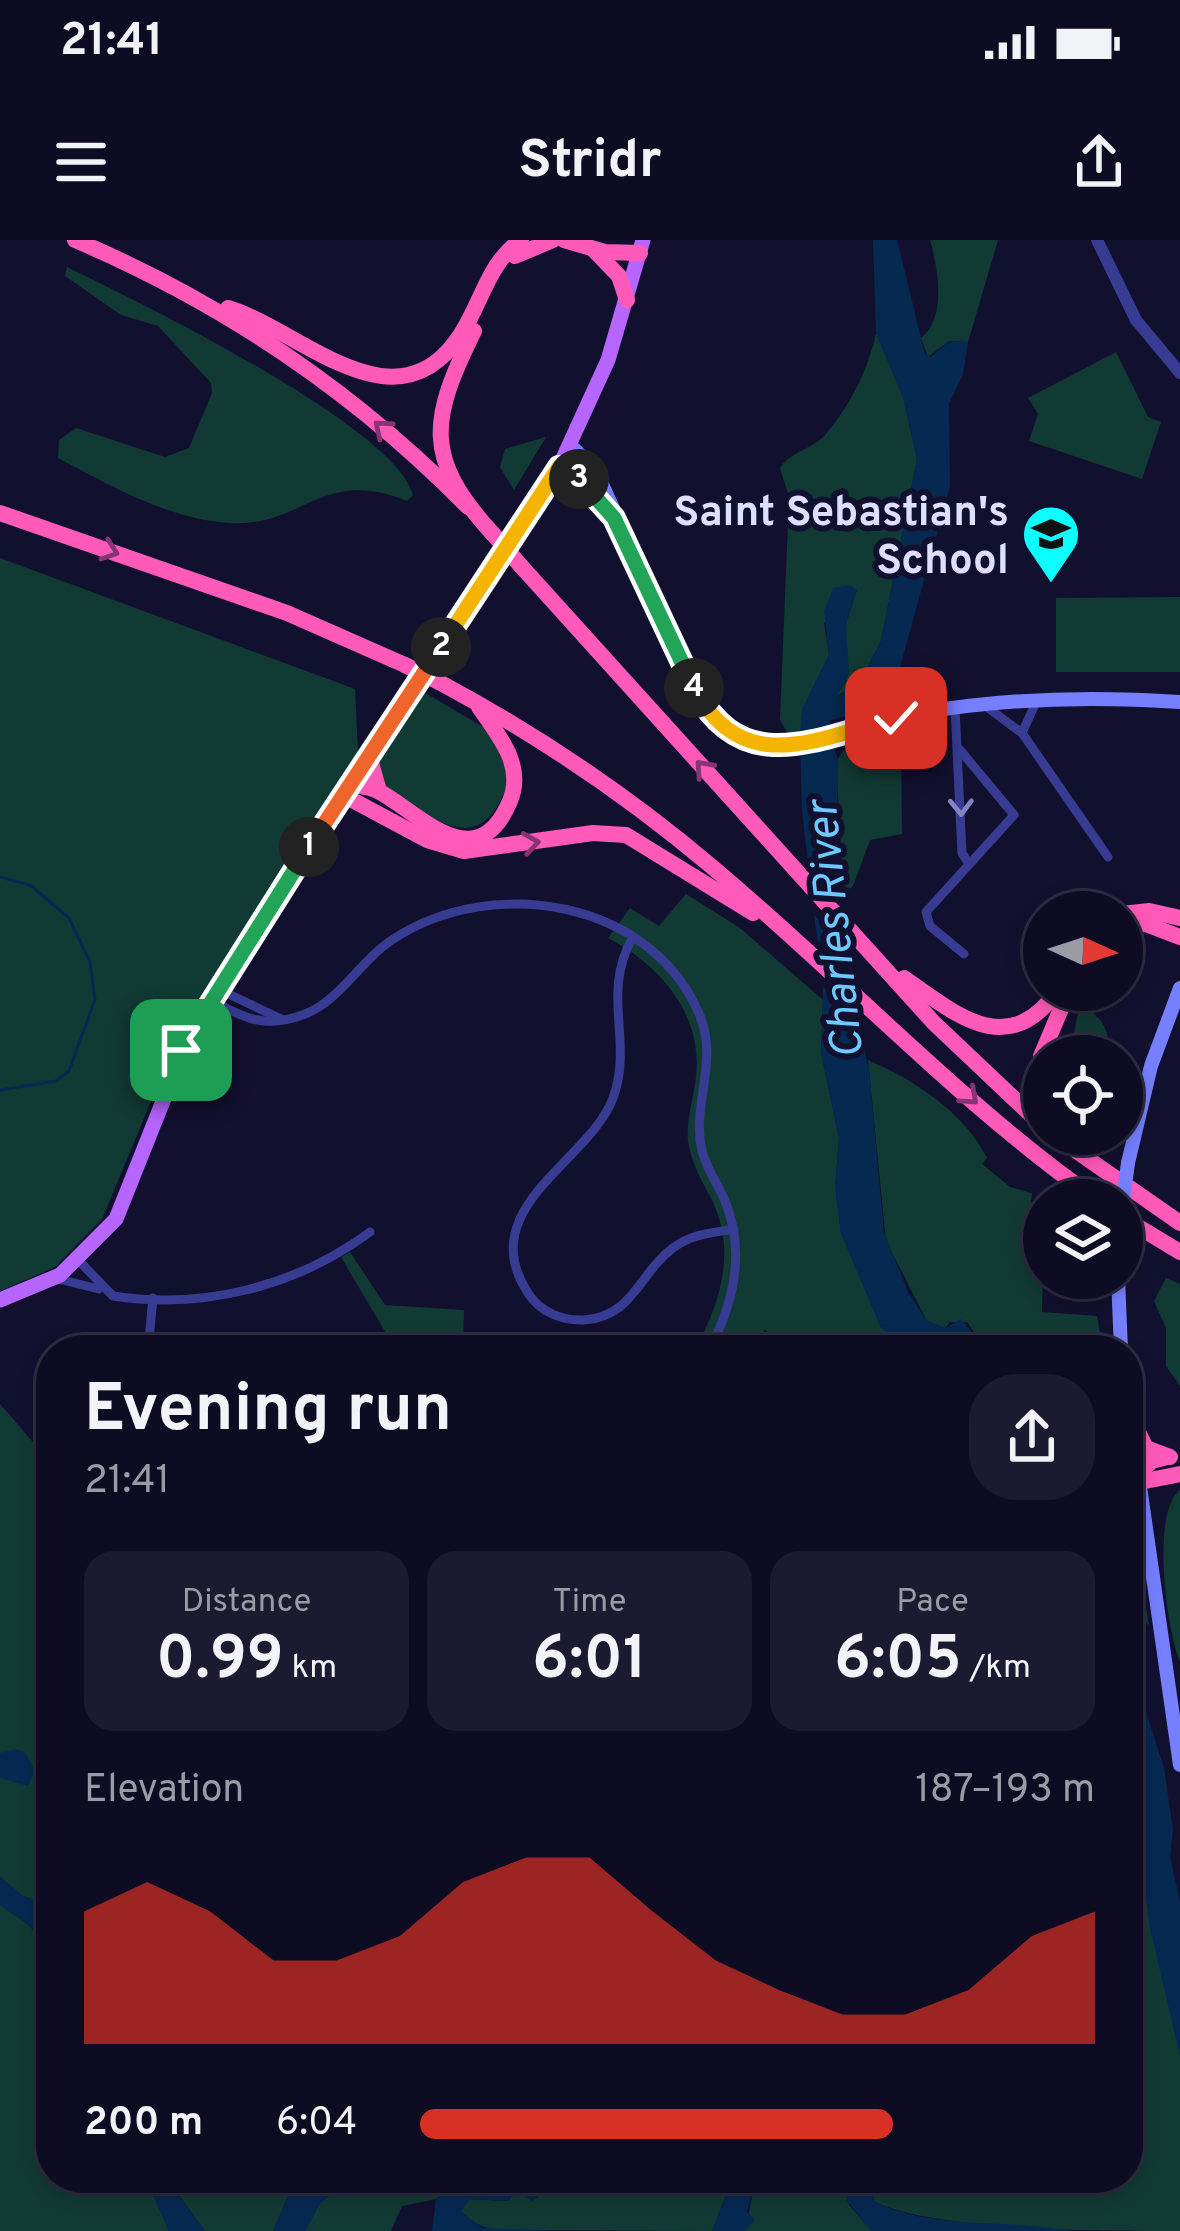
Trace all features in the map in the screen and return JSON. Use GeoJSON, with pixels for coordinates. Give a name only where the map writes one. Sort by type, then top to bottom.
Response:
{"type":"FeatureCollection","features":[{"type":"Feature","properties":{"kind":"highway"},"geometry":{"type":"LineString","coordinates":[[75,240],[194,298],[331,386],[468,507],[954,1045],[1023,1108]]}},
{"type":"Feature","properties":{"kind":"highway"},"geometry":{"type":"LineString","coordinates":[[194,298],[242,312],[352,370],[407,374],[451,347],[500,259],[521,240]]}},
{"type":"Feature","properties":{"kind":"highway"},"geometry":{"type":"LineString","coordinates":[[468,507],[440,440],[442,398],[507,265],[528,247],[553,240]]}},
{"type":"Feature","properties":{"kind":"highway"},"geometry":{"type":"LineString","coordinates":[[564,240],[593,249],[641,246]]}},
{"type":"Feature","properties":{"kind":"highway"},"geometry":{"type":"LineString","coordinates":[[593,249],[619,276],[627,300]]}},
{"type":"Feature","properties":{"kind":"highway"},"geometry":{"type":"LineString","coordinates":[[0,513],[287,614],[475,701],[630,802],[1070,1179]]}},
{"type":"Feature","properties":{"kind":"highway"},"geometry":{"type":"LineString","coordinates":[[347,789],[379,791],[424,826],[446,836],[474,834],[498,819],[513,791],[514,767],[475,701]]}},
{"type":"Feature","properties":{"kind":"highway"},"geometry":{"type":"LineString","coordinates":[[369,755],[379,791]]}},
{"type":"Feature","properties":{"kind":"highway"},"geometry":{"type":"LineString","coordinates":[[347,789],[427,840],[464,851],[593,833],[626,836],[787,933]]}},
{"type":"Feature","properties":{"kind":"highway"},"geometry":{"type":"LineString","coordinates":[[1143,911],[1180,918]]}},
{"type":"Feature","properties":{"kind":"highway"},"geometry":{"type":"LineString","coordinates":[[1143,930],[1175,937]]}},
{"type":"Feature","properties":{"kind":"highway"},"geometry":{"type":"LineString","coordinates":[[874,957],[951,1015],[982,1026],[1024,1020],[1034,1011]]}},
{"type":"Feature","properties":{"kind":"highway"},"geometry":{"type":"LineString","coordinates":[[1084,1155],[1180,1223]]}},
{"type":"Feature","properties":{"kind":"highway"},"geometry":{"type":"LineString","coordinates":[[1143,1230],[1180,1252]]}},
{"type":"Feature","properties":{"kind":"highway"},"geometry":{"type":"LineString","coordinates":[[1143,1439],[1147,1448],[1175,1456]]}},
{"type":"Feature","properties":{"kind":"highway"},"geometry":{"type":"LineString","coordinates":[[1143,1473],[1152,1461],[1175,1456]]}},
{"type":"Feature","properties":{"kind":"highway"},"geometry":{"type":"LineString","coordinates":[[1143,1478],[1180,1474]]}},
{"type":"Feature","properties":{"kind":"main road"},"geometry":{"type":"LineString","coordinates":[[0,1300],[52,1280],[79,1261],[126,1201],[172,1067],[214,994],[559,467],[602,376],[641,246]]}},
{"type":"Feature","properties":{"kind":"main road"},"geometry":{"type":"LineString","coordinates":[[570,445],[591,464],[708,710],[752,742],[794,746],[955,708],[1037,700],[1180,702]]}},
{"type":"Feature","properties":{"kind":"main road"},"geometry":{"type":"LineString","coordinates":[[559,467],[581,480],[614,518]]}},
{"type":"Feature","properties":{"kind":"main road"},"geometry":{"type":"LineString","coordinates":[[1126,1179],[1150,1066],[1180,988]]}},
{"type":"Feature","properties":{"kind":"main road"},"geometry":{"type":"LineString","coordinates":[[1119,1299],[1120,1335]]}},
{"type":"Feature","properties":{"kind":"main road"},"geometry":{"type":"LineString","coordinates":[[1143,1506],[1180,1765]]}},
{"type":"Feature","properties":{"kind":"street"},"geometry":{"type":"LineString","coordinates":[[1101,242],[1136,320],[1180,374]]}},
{"type":"Feature","properties":{"kind":"street"},"geometry":{"type":"LineString","coordinates":[[1022,733],[1037,700]]}},
{"type":"Feature","properties":{"kind":"street"},"geometry":{"type":"LineString","coordinates":[[984,705],[1022,733],[1108,857]]}},
{"type":"Feature","properties":{"kind":"street"},"geometry":{"type":"LineString","coordinates":[[955,708],[962,853],[967,861]]}},
{"type":"Feature","properties":{"kind":"street"},"geometry":{"type":"LineString","coordinates":[[959,750],[1014,815],[967,861],[926,912],[930,926],[964,954]]}},
{"type":"Feature","properties":{"kind":"street"},"geometry":{"type":"LineString","coordinates":[[214,994],[254,1022],[281,1019],[321,1005],[390,940],[464,907],[541,905],[633,937],[670,968],[700,1016],[709,1064],[700,1140],[734,1229],[734,1287],[715,1335]]}},
{"type":"Feature","properties":{"kind":"street"},"geometry":{"type":"LineString","coordinates":[[633,937],[614,987],[620,1054],[614,1095],[597,1126],[546,1176],[528,1204],[517,1242],[523,1284],[554,1315],[600,1317],[628,1302],[677,1245],[734,1229]]}},
{"type":"Feature","properties":{"kind":"street"},"geometry":{"type":"LineString","coordinates":[[52,1280],[75,1280],[109,1294],[153,1298],[249,1291],[322,1263],[370,1232]]}},
{"type":"Feature","properties":{"kind":"street"},"geometry":{"type":"LineString","coordinates":[[79,1261],[109,1294]]}},
{"type":"Feature","properties":{"kind":"street"},"geometry":{"type":"LineString","coordinates":[[149,1335],[153,1298]]}},
{"type":"Feature","properties":{"kind":"green space"},"geometry":{"type":"Polygon","coordinates":[[[930,240],[998,240],[968,342],[949,341],[928,357],[921,338],[934,318],[938,292],[930,240]]]}},
{"type":"Feature","properties":{"kind":"green space"},"geometry":{"type":"Polygon","coordinates":[[[67,267],[203,336],[315,402],[362,435],[396,467],[413,495],[407,501],[354,490],[276,517],[230,523],[162,508],[58,458],[59,440],[76,428],[165,457],[189,448],[212,393],[211,383],[158,326],[121,315],[65,276],[67,267]]]}},
{"type":"Feature","properties":{"kind":"green space"},"geometry":{"type":"Polygon","coordinates":[[[876,333],[903,397],[917,459],[881,641],[859,684],[835,697],[846,681],[846,624],[857,590],[824,623],[829,654],[800,734],[790,737],[780,720],[789,497],[780,468],[834,424],[863,374],[876,333]]]}},
{"type":"Feature","properties":{"kind":"green space"},"geometry":{"type":"Polygon","coordinates":[[[1116,352],[1148,417],[1161,422],[1142,479],[1029,441],[1038,414],[1028,398],[1116,352]]]}},
{"type":"Feature","properties":{"kind":"green space"},"geometry":{"type":"Polygon","coordinates":[[[546,437],[514,490],[500,467],[505,449],[546,437]]]}},
{"type":"Feature","properties":{"kind":"green space"},"geometry":{"type":"Polygon","coordinates":[[[0,558],[355,689],[358,752],[182,1027],[102,1219],[55,1267],[0,1291],[0,558]]]}},
{"type":"Feature","properties":{"kind":"green space"},"geometry":{"type":"Polygon","coordinates":[[[1180,597],[1180,672],[1056,672],[1056,598],[1180,597]]]}},
{"type":"Feature","properties":{"kind":"green space"},"geometry":{"type":"Polygon","coordinates":[[[422,691],[490,731],[510,778],[499,803],[474,827],[443,823],[387,793],[376,763],[422,691]]]}},
{"type":"Feature","properties":{"kind":"green space"},"geometry":{"type":"Polygon","coordinates":[[[889,738],[901,745],[902,834],[870,840],[853,886],[844,893],[836,762],[843,751],[889,738]]]}},
{"type":"Feature","properties":{"kind":"green space"},"geometry":{"type":"Polygon","coordinates":[[[686,894],[740,928],[823,1000],[821,1052],[839,1138],[835,1187],[841,1233],[881,1327],[891,1335],[771,1335],[765,1330],[760,1335],[702,1335],[718,1296],[724,1258],[719,1219],[688,1141],[696,1077],[693,1032],[661,977],[608,938],[630,908],[659,926],[686,894]]]}},
{"type":"Feature","properties":{"kind":"green space"},"geometry":{"type":"Polygon","coordinates":[[[1079,1011],[1090,1011],[1106,1035],[1073,1035],[1079,1011]]]}},
{"type":"Feature","properties":{"kind":"green space"},"geometry":{"type":"Polygon","coordinates":[[[868,1060],[936,1099],[977,1141],[987,1158],[982,1164],[1010,1187],[1023,1191],[1023,1299],[1042,1299],[1042,1312],[1097,1316],[1100,1335],[976,1335],[967,1322],[950,1322],[945,1328],[927,1321],[886,1241],[868,1060]]]}},
{"type":"Feature","properties":{"kind":"green space"},"geometry":{"type":"Polygon","coordinates":[[[350,1252],[385,1305],[464,1310],[463,1335],[387,1335],[341,1257],[350,1252]]]}},
{"type":"Feature","properties":{"kind":"green space"},"geometry":{"type":"Polygon","coordinates":[[[1166,1278],[1180,1284],[1180,1386],[1166,1366],[1166,1328],[1154,1301],[1166,1278]]]}},
{"type":"Feature","properties":{"kind":"green space"},"geometry":{"type":"Polygon","coordinates":[[[0,1404],[36,1446],[36,1901],[0,1877],[0,1404]]]}},
{"type":"Feature","properties":{"kind":"green space"},"geometry":{"type":"Polygon","coordinates":[[[1180,1490],[1180,1662],[1166,1599],[1164,1545],[1171,1502],[1180,1490]]]}},
{"type":"Feature","properties":{"kind":"green space"},"geometry":{"type":"Polygon","coordinates":[[[1143,1590],[1149,1625],[1143,1621],[1143,1590]]]}},
{"type":"Feature","properties":{"kind":"green space"},"geometry":{"type":"Polygon","coordinates":[[[1143,1880],[1180,2055],[1180,2231],[978,2224],[902,2212],[875,2202],[872,2193],[1143,2193],[1143,1880]]]}},
{"type":"Feature","properties":{"kind":"green space"},"geometry":{"type":"Polygon","coordinates":[[[0,1905],[36,1934],[36,2193],[153,2193],[169,2231],[0,2231],[0,1905]]]}},
{"type":"Feature","properties":{"kind":"green space"},"geometry":{"type":"Polygon","coordinates":[[[177,2193],[289,2193],[273,2231],[205,2231],[177,2193]]]}},
{"type":"Feature","properties":{"kind":"green space"},"geometry":{"type":"Polygon","coordinates":[[[333,2193],[444,2193],[402,2206],[391,2231],[305,2231],[320,2203],[333,2193]]]}},
{"type":"Feature","properties":{"kind":"green space"},"geometry":{"type":"Polygon","coordinates":[[[514,2193],[522,2193],[532,2201],[543,2193],[727,2193],[712,2231],[493,2230],[466,2220],[460,2211],[469,2199],[508,2201],[514,2193]]]}},
{"type":"Feature","properties":{"kind":"green space"},"geometry":{"type":"Polygon","coordinates":[[[753,2193],[847,2193],[849,2205],[872,2231],[745,2231],[753,2193]]]}},
{"type":"Feature","properties":{"kind":"water","name":"Charles River"},"geometry":{"type":"Polygon","coordinates":[[[873,240],[897,240],[925,354],[931,357],[949,341],[968,342],[963,374],[949,403],[950,486],[900,667],[880,701],[866,711],[831,720],[827,730],[838,759],[837,829],[855,1009],[869,1070],[884,1232],[908,1292],[927,1321],[945,1328],[961,1319],[974,1335],[890,1335],[881,1328],[841,1233],[835,1187],[839,1138],[821,1053],[823,988],[802,812],[802,709],[829,654],[824,611],[833,588],[850,585],[857,590],[846,624],[849,674],[836,697],[859,684],[881,641],[917,459],[903,397],[876,333],[873,240]]]}},
{"type":"Feature","properties":{"kind":"water"},"geometry":{"type":"Polygon","coordinates":[[[1143,1703],[1164,1768],[1173,1830],[1170,1857],[1180,1901],[1180,2056],[1150,1928],[1143,1876],[1143,1703]]]}},
{"type":"Feature","properties":{"kind":"water"},"geometry":{"type":"Polygon","coordinates":[[[25,1752],[35,1771],[28,1786],[0,1778],[0,1753],[25,1752]]]}},
{"type":"Feature","properties":{"kind":"water"},"geometry":{"type":"Polygon","coordinates":[[[0,1877],[36,1901],[36,1934],[29,1925],[0,1905],[0,1877]]]}},
{"type":"Feature","properties":{"kind":"water"},"geometry":{"type":"Polygon","coordinates":[[[153,2193],[177,2193],[205,2231],[169,2231],[153,2193]]]}},
{"type":"Feature","properties":{"kind":"water"},"geometry":{"type":"Polygon","coordinates":[[[289,2193],[333,2193],[320,2203],[305,2231],[273,2231],[289,2193]]]}},
{"type":"Feature","properties":{"kind":"water"},"geometry":{"type":"Polygon","coordinates":[[[444,2193],[514,2193],[508,2201],[470,2199],[461,2211],[482,2228],[561,2231],[432,2231],[436,2199],[444,2193]]]}},
{"type":"Feature","properties":{"kind":"water"},"geometry":{"type":"Polygon","coordinates":[[[727,2193],[753,2193],[747,2212],[755,2220],[745,2231],[712,2231],[727,2193]]]}},
{"type":"Feature","properties":{"kind":"water"},"geometry":{"type":"Polygon","coordinates":[[[847,2193],[872,2193],[875,2202],[922,2217],[1072,2231],[871,2231],[847,2201],[847,2193]]]}},
{"type":"Feature","properties":{"kind":"pier"},"geometry":{"type":"Polygon","coordinates":[[[804,858],[852,912],[857,963],[807,907],[804,858]]]}},
{"type":"Feature","properties":{"kind":"pier"},"geometry":{"type":"Polygon","coordinates":[[[810,933],[858,976],[863,1022],[815,980],[810,933]]]}},
{"type":"Feature","properties":{"kind":"waterway"},"geometry":{"type":"LineString","coordinates":[[0,877],[30,885],[69,918],[90,962],[95,999],[69,1071],[56,1081],[0,1090]]}},
{"type":"Feature","properties":{"kind":"place","name":"Saint Sebastian's School"},"geometry":{"type":"Point","coordinates":[1051,585]}},
{"type":"Feature","properties":{"kind":"route"},"geometry":{"type":"LineString","coordinates":[[181,1050],[559,467],[593,491],[614,518],[696,692],[724,727],[752,742],[781,747],[896,718]]}}]}
